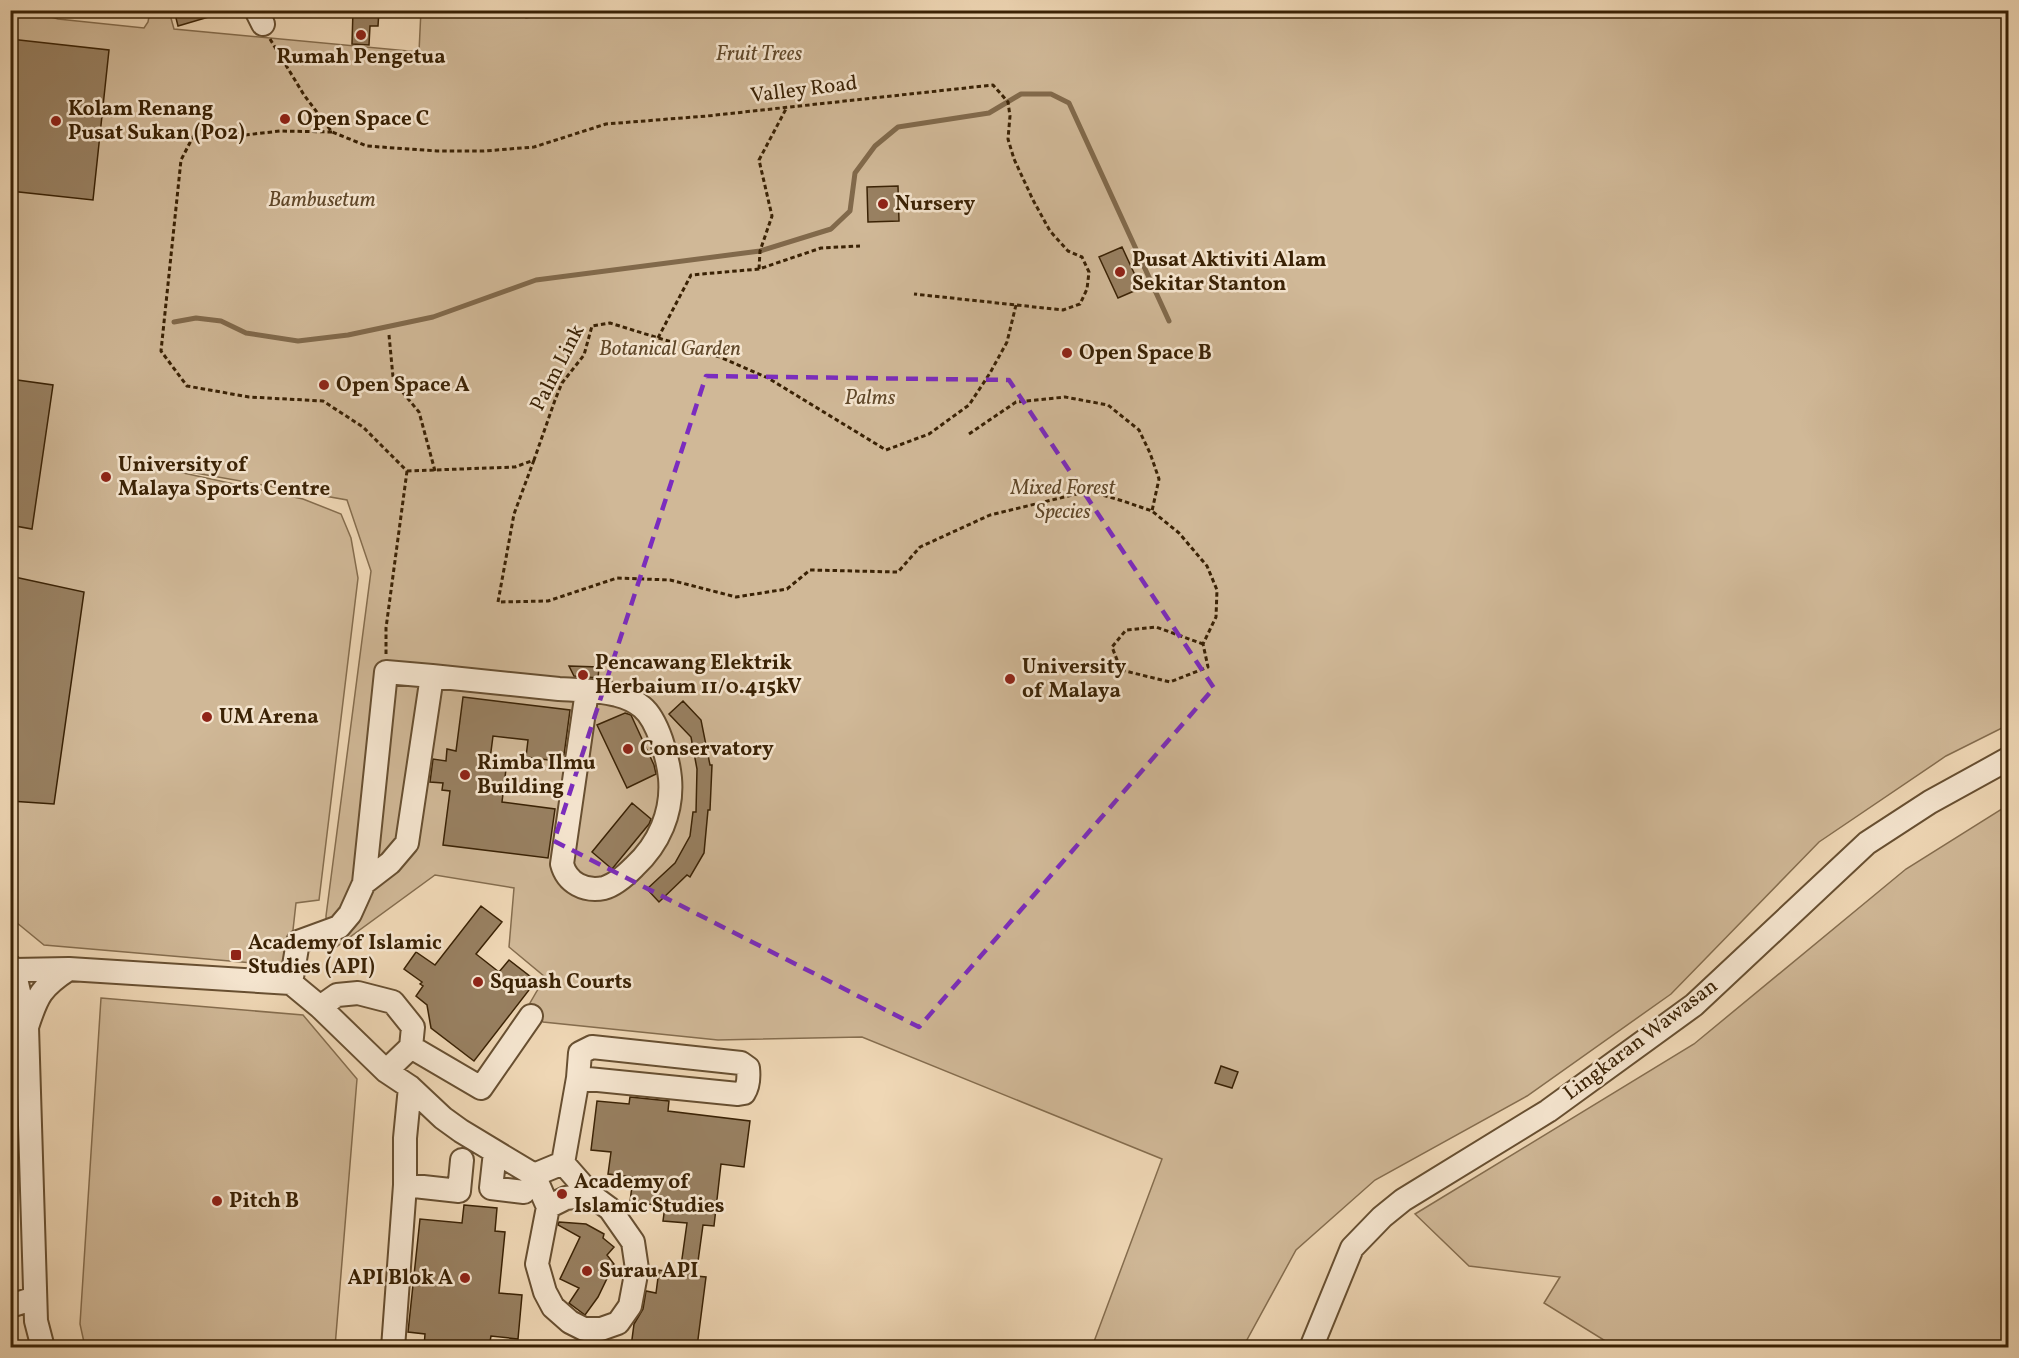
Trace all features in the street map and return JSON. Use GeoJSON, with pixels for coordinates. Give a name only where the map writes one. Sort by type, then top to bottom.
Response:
{"type":"FeatureCollection","features":[{"type":"Feature","properties":{"kind":"street"},"geometry":{"type":"LineString","coordinates":[[291,983],[298,942],[339,927],[350,914],[364,883],[386,672],[432,676],[617,695],[642,707],[651,718],[669,765],[668,813],[652,848],[624,876],[605,888],[587,888],[571,882],[564,873],[562,864],[587,692]]}},
{"type":"Feature","properties":{"kind":"street"},"geometry":{"type":"LineString","coordinates":[[364,883],[390,863],[407,843],[432,676]]}},
{"type":"Feature","properties":{"kind":"street","name":"Lingkaran Wawasan"},"geometry":{"type":"LineString","coordinates":[[1311,1347],[1352,1248],[1382,1217],[1403,1200],[1548,1111],[1694,1005],[1867,843],[1930,802],[2008,759]]}},
{"type":"Feature","properties":{"kind":"street"},"geometry":{"type":"LineString","coordinates":[[43,1347],[36,1321],[34,1298],[27,1027],[12,962],[69,969],[291,983],[320,1007],[386,1071],[410,1087],[443,1118],[495,1152],[529,1183],[548,1207],[537,1264],[545,1292],[553,1307],[570,1322],[584,1329],[602,1329],[618,1323],[630,1306],[637,1269],[633,1242],[610,1209],[591,1195],[563,1163]]}},
{"type":"Feature","properties":{"kind":"street"},"geometry":{"type":"LineString","coordinates":[[27,1027],[41,990],[50,981],[69,969]]}},
{"type":"Feature","properties":{"kind":"street"},"geometry":{"type":"LineString","coordinates":[[320,1007],[337,995],[358,993],[393,1002],[413,1027],[411,1047],[386,1071]]}},
{"type":"Feature","properties":{"kind":"street"},"geometry":{"type":"LineString","coordinates":[[411,1047],[481,1088],[531,1016]]}},
{"type":"Feature","properties":{"kind":"street"},"geometry":{"type":"LineString","coordinates":[[495,1152],[491,1188],[529,1183],[563,1163],[578,1078],[580,1053],[592,1047],[741,1063],[748,1068],[749,1077],[744,1093],[738,1094],[578,1078]]}},
{"type":"Feature","properties":{"kind":"street"},"geometry":{"type":"LineString","coordinates":[[393,1347],[410,1087]]}},
{"type":"Feature","properties":{"kind":"street"},"geometry":{"type":"LineString","coordinates":[[405,1138],[415,1124],[443,1118]]}},
{"type":"Feature","properties":{"kind":"street"},"geometry":{"type":"LineString","coordinates":[[405,1185],[459,1191],[462,1160]]}},
{"type":"Feature","properties":{"kind":"street"},"geometry":{"type":"LineString","coordinates":[[548,1207],[566,1198],[591,1195]]}},
{"type":"Feature","properties":{"kind":"street"},"geometry":{"type":"LineString","coordinates":[[10,1306],[34,1298]]}},
{"type":"Feature","properties":{"kind":"path"},"geometry":{"type":"LineString","coordinates":[[260,17],[276,51],[304,95],[332,132]]}},
{"type":"Feature","properties":{"kind":"path","name":"Valley Road"},"geometry":{"type":"LineString","coordinates":[[332,132],[367,146],[437,151],[483,151],[534,147],[606,124],[707,116],[993,85],[1008,102],[1010,116],[1008,139],[1014,159],[1050,231],[1068,251],[1082,257],[1089,272],[1087,289],[1080,304],[1063,310],[914,294]]}},
{"type":"Feature","properties":{"kind":"path"},"geometry":{"type":"LineString","coordinates":[[759,269],[760,251],[772,216],[759,160],[787,107]]}},
{"type":"Feature","properties":{"kind":"path"},"geometry":{"type":"LineString","coordinates":[[332,132],[280,131],[245,135],[197,129],[180,160],[160,351],[187,386],[249,397],[323,401],[363,427],[407,471],[515,467],[534,460]]}},
{"type":"Feature","properties":{"kind":"path"},"geometry":{"type":"LineString","coordinates":[[658,338],[691,275],[759,269],[821,248],[860,246]]}},
{"type":"Feature","properties":{"kind":"path","name":"Palm Link"},"geometry":{"type":"LineString","coordinates":[[534,460],[562,383],[584,355],[592,326],[610,323],[720,357],[768,378],[886,450],[929,434],[969,405],[1007,342],[1016,305]]}},
{"type":"Feature","properties":{"kind":"path"},"geometry":{"type":"LineString","coordinates":[[389,335],[393,377],[419,412],[435,471]]}},
{"type":"Feature","properties":{"kind":"path"},"geometry":{"type":"LineString","coordinates":[[969,434],[1017,402],[1065,397],[1108,405],[1139,430],[1150,453],[1159,479],[1152,511]]}},
{"type":"Feature","properties":{"kind":"path"},"geometry":{"type":"LineString","coordinates":[[534,460],[514,514],[498,602],[548,602],[617,578],[670,580],[736,597],[787,589],[810,570],[898,572],[920,547],[990,515],[1089,491],[1152,511],[1179,533],[1207,566],[1218,590],[1216,616],[1203,644],[1208,667],[1170,682],[1121,670],[1112,648],[1126,630],[1156,627],[1203,644]]}},
{"type":"Feature","properties":{"kind":"path"},"geometry":{"type":"LineString","coordinates":[[386,672],[386,628],[407,471]]}},
{"type":"Feature","properties":{"kind":"highlighted area"},"geometry":{"type":"Polygon","coordinates":[[[706,376],[1009,380],[1214,688],[919,1027],[554,841],[706,376]]]}},
{"type":"Feature","properties":{"kind":"green space","name":"University of Malaya"},"geometry":{"type":"Polygon","coordinates":[[[421,10],[524,11],[526,18],[574,10],[2008,11],[2008,725],[1946,756],[1819,842],[1671,994],[1527,1096],[1375,1180],[1296,1250],[1243,1347],[1092,1347],[1162,1159],[862,1037],[718,1040],[543,1022],[530,1003],[545,977],[509,947],[514,888],[435,875],[328,953],[326,916],[371,571],[347,500],[128,461],[303,499],[341,514],[351,538],[358,578],[319,900],[296,903],[289,966],[44,945],[11,918],[10,11],[31,11],[58,19],[144,28],[150,11],[169,11],[174,29],[419,52],[421,10]]]}},
{"type":"Feature","properties":{"kind":"green space"},"geometry":{"type":"Polygon","coordinates":[[[2008,805],[2008,1347],[1615,1347],[1544,1303],[1560,1277],[1469,1266],[1415,1214],[1694,1044],[1906,869],[2008,805]]]}},
{"type":"Feature","properties":{"kind":"green space","name":"Pitch B"},"geometry":{"type":"Polygon","coordinates":[[[101,998],[303,1015],[357,1079],[335,1347],[85,1347],[80,1324],[101,998]]]}},
{"type":"Feature","properties":{"kind":"building"},"geometry":{"type":"Polygon","coordinates":[[[174,10],[219,10],[219,14],[178,26],[174,10]]]}},
{"type":"Feature","properties":{"kind":"building","name":"Rumah Pengetua"},"geometry":{"type":"Polygon","coordinates":[[[353,10],[379,10],[378,26],[370,26],[369,45],[352,44],[353,10]]]}},
{"type":"Feature","properties":{"kind":"building","name":"Kolam Renang Pusat Sukan (P02)"},"geometry":{"type":"Polygon","coordinates":[[[10,39],[109,50],[93,200],[10,191],[10,39]]]}},
{"type":"Feature","properties":{"kind":"building","name":"Nursery"},"geometry":{"type":"Polygon","coordinates":[[[898,186],[899,221],[868,222],[867,187],[898,186]]]}},
{"type":"Feature","properties":{"kind":"building","name":"Pusat Aktiviti Alam Sekitar Stanton"},"geometry":{"type":"Polygon","coordinates":[[[1122,247],[1141,288],[1118,298],[1099,257],[1122,247]]]}},
{"type":"Feature","properties":{"kind":"building"},"geometry":{"type":"Polygon","coordinates":[[[10,379],[53,385],[32,529],[10,525],[10,379]]]}},
{"type":"Feature","properties":{"kind":"building"},"geometry":{"type":"Polygon","coordinates":[[[10,576],[84,592],[54,804],[10,801],[10,576]]]}},
{"type":"Feature","properties":{"kind":"building"},"geometry":{"type":"Polygon","coordinates":[[[569,666],[599,667],[598,678],[574,676],[569,666]]]}},
{"type":"Feature","properties":{"kind":"building","name":"Rimba Ilmu Building"},"geometry":{"type":"Polygon","coordinates":[[[463,697],[570,710],[564,755],[557,754],[556,761],[526,757],[528,740],[493,736],[489,767],[506,769],[502,802],[555,809],[548,858],[443,845],[450,791],[442,790],[443,783],[430,782],[433,759],[446,761],[447,749],[456,751],[463,697]]]}},
{"type":"Feature","properties":{"kind":"building"},"geometry":{"type":"Polygon","coordinates":[[[683,701],[701,720],[710,765],[712,765],[710,810],[708,810],[704,853],[690,877],[687,875],[659,902],[647,889],[675,863],[690,836],[693,812],[696,812],[697,769],[691,737],[669,714],[683,701]]]}},
{"type":"Feature","properties":{"kind":"building","name":"Conservatory"},"geometry":{"type":"Polygon","coordinates":[[[625,713],[631,715],[656,774],[627,788],[597,725],[625,713]]]}},
{"type":"Feature","properties":{"kind":"building","name":"Conservatory"},"geometry":{"type":"Polygon","coordinates":[[[632,803],[651,819],[612,869],[592,852],[632,803]]]}},
{"type":"Feature","properties":{"kind":"building","name":"Squash Courts"},"geometry":{"type":"Polygon","coordinates":[[[481,906],[502,922],[476,954],[499,972],[509,960],[536,981],[474,1061],[431,1028],[427,1005],[416,996],[423,986],[420,984],[422,982],[404,969],[416,952],[435,965],[481,906]]]}},
{"type":"Feature","properties":{"kind":"building"},"geometry":{"type":"Polygon","coordinates":[[[1221,1066],[1238,1072],[1232,1088],[1215,1083],[1221,1066]]]}},
{"type":"Feature","properties":{"kind":"building"},"geometry":{"type":"Polygon","coordinates":[[[630,1097],[669,1101],[668,1111],[750,1121],[744,1167],[721,1164],[714,1226],[703,1225],[696,1276],[706,1277],[697,1347],[631,1347],[634,1324],[643,1309],[646,1291],[656,1293],[659,1270],[680,1273],[687,1223],[663,1221],[665,1206],[630,1202],[633,1177],[608,1174],[611,1152],[591,1150],[597,1101],[629,1104],[630,1097]]]}},
{"type":"Feature","properties":{"kind":"building","name":"API Blok A"},"geometry":{"type":"Polygon","coordinates":[[[464,1205],[497,1208],[495,1231],[505,1232],[499,1293],[522,1295],[518,1339],[491,1336],[489,1347],[424,1347],[425,1334],[408,1332],[420,1219],[462,1223],[464,1205]]]}},
{"type":"Feature","properties":{"kind":"building","name":"Surau API"},"geometry":{"type":"Polygon","coordinates":[[[559,1222],[586,1224],[604,1234],[603,1238],[614,1247],[607,1255],[614,1264],[598,1297],[585,1315],[569,1303],[579,1288],[560,1279],[580,1237],[558,1225],[559,1222]]]}},
{"type":"Feature","properties":{"kind":"waterway"},"geometry":{"type":"LineString","coordinates":[[174,322],[196,318],[221,321],[246,333],[298,341],[348,335],[433,317],[536,280],[760,251],[831,229],[850,211],[855,173],[875,146],[898,127],[989,113],[1021,94],[1051,94],[1069,103],[1169,321]]}},
{"type":"Feature","properties":{"kind":"place","name":"Rumah Pengetua"},"geometry":{"type":"Point","coordinates":[361,35]}},
{"type":"Feature","properties":{"kind":"place","name":"Open Space C"},"geometry":{"type":"Point","coordinates":[285,119]}},
{"type":"Feature","properties":{"kind":"place","name":"Kolam Renang Pusat Sukan (P02)"},"geometry":{"type":"Point","coordinates":[56,121]}},
{"type":"Feature","properties":{"kind":"place","name":"Nursery"},"geometry":{"type":"Point","coordinates":[883,204]}},
{"type":"Feature","properties":{"kind":"place","name":"Pusat Aktiviti Alam Sekitar Stanton"},"geometry":{"type":"Point","coordinates":[1120,272]}},
{"type":"Feature","properties":{"kind":"place","name":"Open Space B"},"geometry":{"type":"Point","coordinates":[1067,353]}},
{"type":"Feature","properties":{"kind":"place","name":"Open Space A"},"geometry":{"type":"Point","coordinates":[324,385]}},
{"type":"Feature","properties":{"kind":"place","name":"University of Malaya Sports Centre"},"geometry":{"type":"Point","coordinates":[106,477]}},
{"type":"Feature","properties":{"kind":"place","name":"Pencawang Elektrik Herbaium 11/0.415kV"},"geometry":{"type":"Point","coordinates":[583,675]}},
{"type":"Feature","properties":{"kind":"place","name":"University of Malaya"},"geometry":{"type":"Point","coordinates":[1010,679]}},
{"type":"Feature","properties":{"kind":"place","name":"UM Arena"},"geometry":{"type":"Point","coordinates":[207,717]}},
{"type":"Feature","properties":{"kind":"place","name":"Conservatory"},"geometry":{"type":"Point","coordinates":[628,749]}},
{"type":"Feature","properties":{"kind":"place","name":"Rimba Ilmu Building"},"geometry":{"type":"Point","coordinates":[465,775]}},
{"type":"Feature","properties":{"kind":"place","name":"Academy of Islamic Studies (API)"},"geometry":{"type":"Point","coordinates":[236,955]}},
{"type":"Feature","properties":{"kind":"place","name":"Squash Courts"},"geometry":{"type":"Point","coordinates":[478,982]}},
{"type":"Feature","properties":{"kind":"place","name":"Academy of Islamic Studies"},"geometry":{"type":"Point","coordinates":[562,1194]}},
{"type":"Feature","properties":{"kind":"place","name":"Pitch B"},"geometry":{"type":"Point","coordinates":[217,1201]}},
{"type":"Feature","properties":{"kind":"place","name":"Surau API"},"geometry":{"type":"Point","coordinates":[587,1271]}},
{"type":"Feature","properties":{"kind":"place","name":"API Blok A"},"geometry":{"type":"Point","coordinates":[465,1278]}},
{"type":"Feature","properties":{"kind":"park label","name":"Fruit Trees"},"geometry":{"type":"Point","coordinates":[759,54]}},
{"type":"Feature","properties":{"kind":"park label","name":"Bambusetum"},"geometry":{"type":"Point","coordinates":[322,200]}},
{"type":"Feature","properties":{"kind":"park label","name":"Botanical Garden"},"geometry":{"type":"Point","coordinates":[670,349]}},
{"type":"Feature","properties":{"kind":"park label","name":"Palms"},"geometry":{"type":"Point","coordinates":[870,398]}},
{"type":"Feature","properties":{"kind":"park label","name":"Mixed Forest Species"},"geometry":{"type":"Point","coordinates":[1063,500]}}]}
